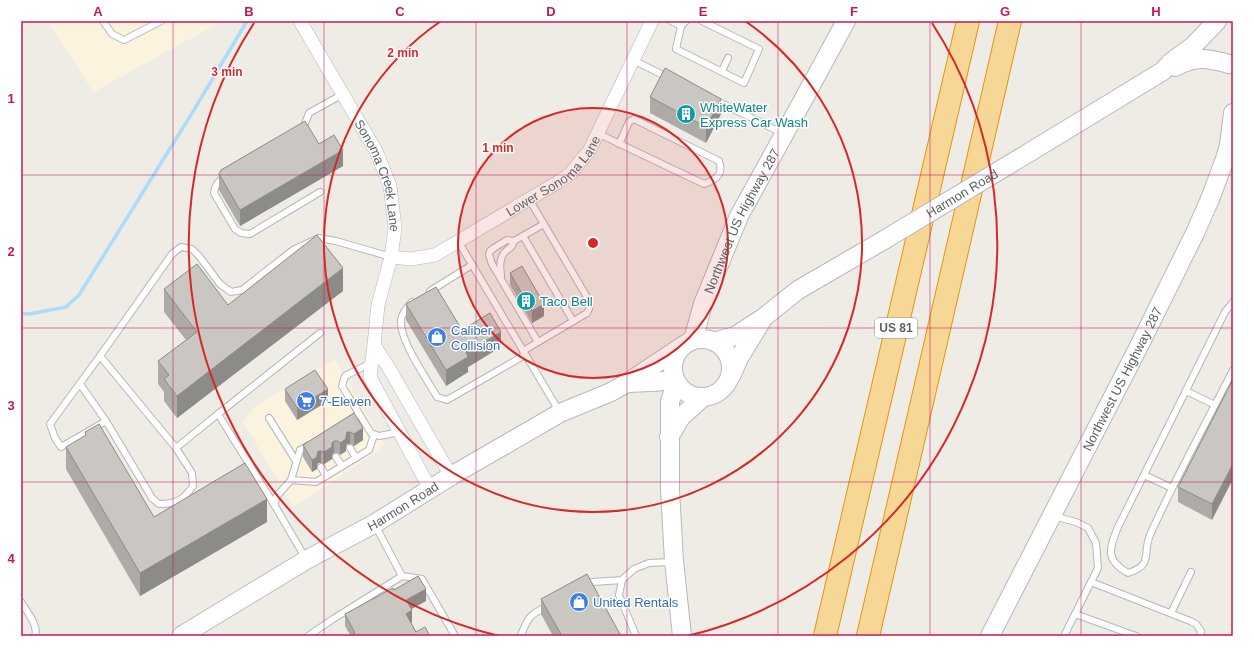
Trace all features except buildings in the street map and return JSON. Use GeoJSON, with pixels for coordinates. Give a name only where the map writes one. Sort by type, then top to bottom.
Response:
{"type":"FeatureCollection","features":[{"type":"Feature","properties":{"kind":"highway","name":"US 81"},"geometry":{"type":"LineString","coordinates":[[825,636],[968,21]]}},
{"type":"Feature","properties":{"kind":"highway","name":"US 81"},"geometry":{"type":"LineString","coordinates":[[868,636],[1010,21]]}},
{"type":"Feature","properties":{"kind":"main road","name":"Northwest US Highway 287"},"geometry":{"type":"LineString","coordinates":[[689,343],[703,304],[739,216],[846,21]]}},
{"type":"Feature","properties":{"kind":"main road"},"geometry":{"type":"LineString","coordinates":[[1217,21],[1211,36],[1212,46],[1216,54],[1231,64]]}},
{"type":"Feature","properties":{"kind":"main road","name":"Harmon Road"},"geometry":{"type":"LineString","coordinates":[[1163,71],[1171,62],[1193,46],[1217,21]]}},
{"type":"Feature","properties":{"kind":"main road","name":"Harmon Road"},"geometry":{"type":"LineString","coordinates":[[714,342],[735,336],[763,318],[798,290],[884,240],[1163,71],[1198,58],[1212,59],[1231,64]]}},
{"type":"Feature","properties":{"kind":"main road","name":"Northwest US Highway 287"},"geometry":{"type":"LineString","coordinates":[[990,636],[1183,258],[1210,199],[1225,159],[1233,114]]}},
{"type":"Feature","properties":{"kind":"main road","name":"Harmon Road"},"geometry":{"type":"LineString","coordinates":[[728,382],[739,358],[763,318]]}},
{"type":"Feature","properties":{"kind":"main road"},"geometry":{"type":"LineString","coordinates":[[700,339],[714,342],[724,349],[730,359],[732,367],[731,375],[722,390],[713,396],[702,398],[692,396],[683,390],[676,381],[673,370],[674,361],[678,352],[689,343],[700,339]]}},
{"type":"Feature","properties":{"kind":"main road","name":"Harmon Road"},"geometry":{"type":"LineString","coordinates":[[181,636],[306,560],[374,524],[430,488],[560,413],[610,392],[627,383],[689,343]]}},
{"type":"Feature","properties":{"kind":"main road"},"geometry":{"type":"LineString","coordinates":[[676,381],[670,402],[670,490],[674,561],[682,636]]}},
{"type":"Feature","properties":{"kind":"main road","name":"Harmon Road"},"geometry":{"type":"LineString","coordinates":[[627,383],[676,381]]}},
{"type":"Feature","properties":{"kind":"main road"},"geometry":{"type":"LineString","coordinates":[[669,438],[681,417],[702,398]]}},
{"type":"Feature","properties":{"kind":"street","name":"Sonoma Creek Lane"},"geometry":{"type":"LineString","coordinates":[[300,21],[376,151],[390,186],[395,228],[391,257],[378,305],[370,377],[430,488]]}},
{"type":"Feature","properties":{"kind":"street","name":"Lower Sonoma Lane"},"geometry":{"type":"LineString","coordinates":[[391,257],[411,259],[425,258],[435,254],[570,174],[589,151],[652,21]]}},
{"type":"Feature","properties":{"kind":"street"},"geometry":{"type":"LineString","coordinates":[[374,346],[390,370],[451,476]]}},
{"type":"Feature","properties":{"kind":"lane"},"geometry":{"type":"LineString","coordinates":[[103,21],[112,34],[124,40],[161,21]]}},
{"type":"Feature","properties":{"kind":"lane"},"geometry":{"type":"LineString","coordinates":[[671,21],[684,23],[676,49],[744,83],[759,49],[702,21]]}},
{"type":"Feature","properties":{"kind":"lane"},"geometry":{"type":"LineString","coordinates":[[735,46],[738,39]]}},
{"type":"Feature","properties":{"kind":"lane"},"geometry":{"type":"LineString","coordinates":[[722,71],[728,58]]}},
{"type":"Feature","properties":{"kind":"lane"},"geometry":{"type":"LineString","coordinates":[[633,60],[674,80]]}},
{"type":"Feature","properties":{"kind":"lane"},"geometry":{"type":"LineString","coordinates":[[296,133],[302,129],[309,113],[343,94]]}},
{"type":"Feature","properties":{"kind":"lane"},"geometry":{"type":"LineString","coordinates":[[709,97],[784,134]]}},
{"type":"Feature","properties":{"kind":"lane"},"geometry":{"type":"LineString","coordinates":[[597,134],[704,184],[712,181],[720,174],[721,167],[718,161],[634,118],[629,122],[619,144]]}},
{"type":"Feature","properties":{"kind":"lane"},"geometry":{"type":"LineString","coordinates":[[232,173],[219,181],[215,186],[214,193],[235,229],[241,233],[250,234],[320,192]]}},
{"type":"Feature","properties":{"kind":"lane"},"geometry":{"type":"LineString","coordinates":[[418,298],[411,302],[404,310],[401,319],[401,329],[405,341],[437,397],[447,400],[524,353],[538,342],[587,313],[590,309],[590,304],[587,297],[529,199]]}},
{"type":"Feature","properties":{"kind":"lane"},"geometry":{"type":"LineString","coordinates":[[538,342],[490,259],[490,251],[507,240],[514,241],[544,224]]}},
{"type":"Feature","properties":{"kind":"lane"},"geometry":{"type":"LineString","coordinates":[[523,236],[573,321]]}},
{"type":"Feature","properties":{"kind":"lane"},"geometry":{"type":"LineString","coordinates":[[106,421],[61,447],[55,438],[50,424],[172,254],[181,247],[192,249],[220,284],[231,292],[242,290],[293,250],[319,238],[336,241],[391,257]]}},
{"type":"Feature","properties":{"kind":"lane"},"geometry":{"type":"LineString","coordinates":[[458,241],[560,413]]}},
{"type":"Feature","properties":{"kind":"lane"},"geometry":{"type":"LineString","coordinates":[[502,280],[500,270],[501,259],[503,254],[512,248],[514,241]]}},
{"type":"Feature","properties":{"kind":"lane"},"geometry":{"type":"LineString","coordinates":[[425,294],[472,265]]}},
{"type":"Feature","properties":{"kind":"lane"},"geometry":{"type":"LineString","coordinates":[[1233,302],[1225,312],[1111,544],[1111,559],[1117,567],[1128,573],[1137,570],[1146,561],[1148,541],[1172,488],[1233,370]]}},
{"type":"Feature","properties":{"kind":"lane"},"geometry":{"type":"LineString","coordinates":[[176,448],[320,333]]}},
{"type":"Feature","properties":{"kind":"lane"},"geometry":{"type":"LineString","coordinates":[[80,384],[106,421],[152,498],[159,504],[172,504],[186,495],[193,486],[192,473],[176,448],[100,356]]}},
{"type":"Feature","properties":{"kind":"lane"},"geometry":{"type":"LineString","coordinates":[[372,363],[345,376],[342,386],[371,433],[379,436],[400,432]]}},
{"type":"Feature","properties":{"kind":"lane"},"geometry":{"type":"LineString","coordinates":[[1186,391],[1215,405]]}},
{"type":"Feature","properties":{"kind":"lane"},"geometry":{"type":"LineString","coordinates":[[218,414],[275,506],[306,560]]}},
{"type":"Feature","properties":{"kind":"lane"},"geometry":{"type":"LineString","coordinates":[[343,424],[359,414]]}},
{"type":"Feature","properties":{"kind":"lane"},"geometry":{"type":"LineString","coordinates":[[269,418],[296,461]]}},
{"type":"Feature","properties":{"kind":"lane"},"geometry":{"type":"LineString","coordinates":[[291,480],[316,482],[368,450],[374,435]]}},
{"type":"Feature","properties":{"kind":"lane"},"geometry":{"type":"LineString","coordinates":[[275,506],[276,497],[291,480],[300,450],[311,444],[311,451]]}},
{"type":"Feature","properties":{"kind":"lane"},"geometry":{"type":"LineString","coordinates":[[350,448],[356,458]]}},
{"type":"Feature","properties":{"kind":"lane"},"geometry":{"type":"LineString","coordinates":[[336,457],[342,466]]}},
{"type":"Feature","properties":{"kind":"lane"},"geometry":{"type":"LineString","coordinates":[[321,467],[326,476]]}},
{"type":"Feature","properties":{"kind":"lane"},"geometry":{"type":"LineString","coordinates":[[1144,475],[1172,488]]}},
{"type":"Feature","properties":{"kind":"lane"},"geometry":{"type":"LineString","coordinates":[[1051,516],[1076,522],[1088,528],[1096,543],[1098,568],[1064,636]]}},
{"type":"Feature","properties":{"kind":"lane"},"geometry":{"type":"LineString","coordinates":[[374,524],[402,576]]}},
{"type":"Feature","properties":{"kind":"lane"},"geometry":{"type":"LineString","coordinates":[[1097,558],[1111,556]]}},
{"type":"Feature","properties":{"kind":"lane"},"geometry":{"type":"LineString","coordinates":[[636,636],[619,595],[622,580],[634,569],[649,563],[674,561]]}},
{"type":"Feature","properties":{"kind":"lane"},"geometry":{"type":"LineString","coordinates":[[1171,613],[1191,572]]}},
{"type":"Feature","properties":{"kind":"lane"},"geometry":{"type":"LineString","coordinates":[[308,636],[402,576],[422,579],[455,636]]}},
{"type":"Feature","properties":{"kind":"lane"},"geometry":{"type":"LineString","coordinates":[[579,589],[593,582],[622,580]]}},
{"type":"Feature","properties":{"kind":"lane"},"geometry":{"type":"LineString","coordinates":[[1091,582],[1196,624],[1201,631],[1200,636]]}},
{"type":"Feature","properties":{"kind":"lane"},"geometry":{"type":"LineString","coordinates":[[21,602],[32,621],[36,632],[35,636]]}},
{"type":"Feature","properties":{"kind":"lane"},"geometry":{"type":"LineString","coordinates":[[522,636],[530,615],[551,604]]}},
{"type":"Feature","properties":{"kind":"lane"},"geometry":{"type":"LineString","coordinates":[[1076,614],[1136,636]]}},
{"type":"Feature","properties":{"kind":"shaded area"},"geometry":{"type":"Polygon","coordinates":[[[48,21],[218,21],[217,24],[93,92],[48,21]]]}},
{"type":"Feature","properties":{"kind":"shaded area"},"geometry":{"type":"Polygon","coordinates":[[[335,359],[384,444],[378,451],[322,489],[293,506],[243,422],[255,406],[335,359]]]}},
{"type":"Feature","properties":{"kind":"waterway"},"geometry":{"type":"LineString","coordinates":[[21,313],[29,314],[66,307],[79,295],[194,110],[247,21]]}},
{"type":"Feature","properties":{"kind":"place","name":"WhiteWater Express Car Wash"},"geometry":{"type":"Point","coordinates":[686,114]}},
{"type":"Feature","properties":{"kind":"place","name":"Taco Bell"},"geometry":{"type":"Point","coordinates":[526,301]}},
{"type":"Feature","properties":{"kind":"place","name":"Caliber Collision"},"geometry":{"type":"Point","coordinates":[437,337]}},
{"type":"Feature","properties":{"kind":"place","name":"7-Eleven"},"geometry":{"type":"Point","coordinates":[306,401]}},
{"type":"Feature","properties":{"kind":"place","name":"United Rentals"},"geometry":{"type":"Point","coordinates":[579,602]}}]}
